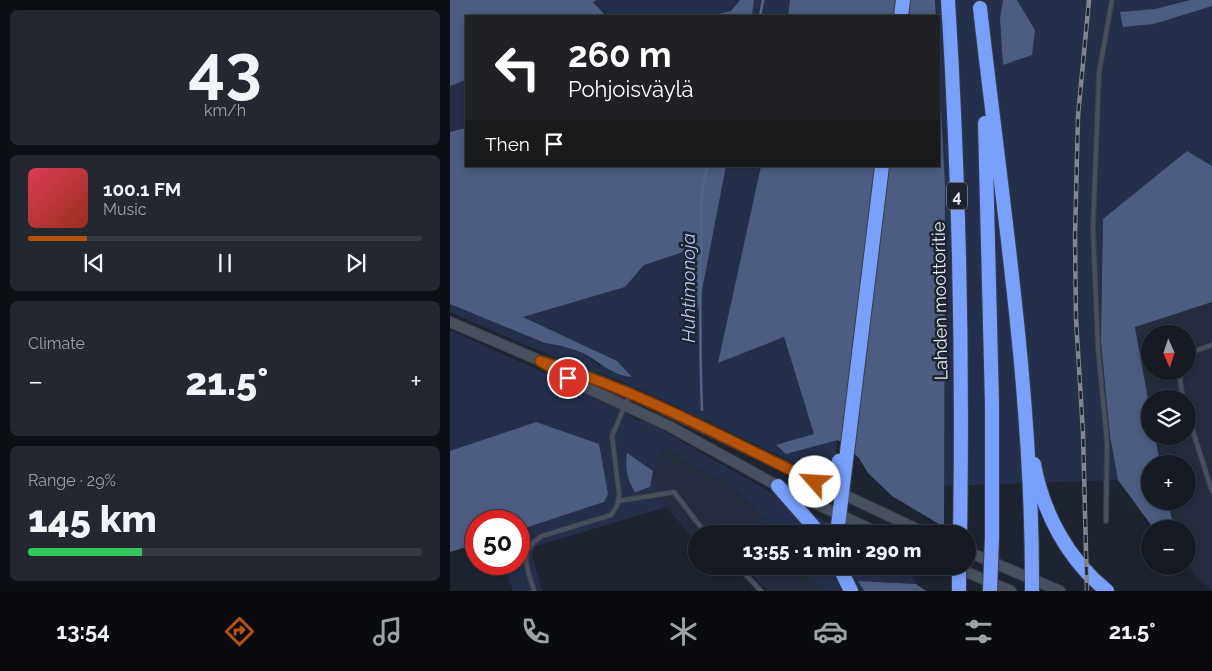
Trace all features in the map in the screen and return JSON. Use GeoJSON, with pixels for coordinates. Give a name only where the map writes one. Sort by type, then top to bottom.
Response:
{"type":"FeatureCollection","features":[{"type":"Feature","properties":{"kind":"highway"},"geometry":{"type":"LineString","coordinates":[[902,15],[904,0]]}},
{"type":"Feature","properties":{"kind":"highway","name":"Lahden moottoritie"},"geometry":{"type":"LineString","coordinates":[[948,0],[956,166],[961,392],[960,525]]}},
{"type":"Feature","properties":{"kind":"highway"},"geometry":{"type":"LineString","coordinates":[[980,4],[1014,295],[1024,409],[1032,585]]}},
{"type":"Feature","properties":{"kind":"highway","name":"4"},"geometry":{"type":"LineString","coordinates":[[980,4],[992,381],[990,591]]}},
{"type":"Feature","properties":{"kind":"highway"},"geometry":{"type":"LineString","coordinates":[[837,525],[882,167]]}},
{"type":"Feature","properties":{"kind":"highway"},"geometry":{"type":"LineString","coordinates":[[1024,409],[1035,468],[1051,519],[1072,555],[1107,591]]}},
{"type":"Feature","properties":{"kind":"highway"},"geometry":{"type":"LineString","coordinates":[[815,482],[830,479],[838,470],[840,456],[846,445]]}},
{"type":"Feature","properties":{"kind":"highway"},"geometry":{"type":"LineString","coordinates":[[778,486],[812,525]]}},
{"type":"Feature","properties":{"kind":"highway"},"geometry":{"type":"LineString","coordinates":[[843,575],[851,591]]}},
{"type":"Feature","properties":{"kind":"highway"},"geometry":{"type":"LineString","coordinates":[[847,575],[851,591]]}},
{"type":"Feature","properties":{"kind":"highway"},"geometry":{"type":"LineString","coordinates":[[958,591],[959,575]]}},
{"type":"Feature","properties":{"kind":"main road"},"geometry":{"type":"LineString","coordinates":[[450,321],[540,361],[568,378],[669,426],[778,486],[861,525]]}},
{"type":"Feature","properties":{"kind":"main road"},"geometry":{"type":"LineString","coordinates":[[540,361],[570,369],[630,393],[907,525]]}},
{"type":"Feature","properties":{"kind":"main road"},"geometry":{"type":"LineString","coordinates":[[976,556],[1032,585],[1060,591]]}},
{"type":"Feature","properties":{"kind":"main road"},"geometry":{"type":"LineString","coordinates":[[975,575],[1012,591]]}},
{"type":"Feature","properties":{"kind":"lane"},"geometry":{"type":"LineString","coordinates":[[1106,521],[1107,442],[1098,349],[1093,228],[1099,73],[1107,42],[1112,0]]}},
{"type":"Feature","properties":{"kind":"lane"},"geometry":{"type":"LineString","coordinates":[[1196,351],[1212,345]]}},
{"type":"Feature","properties":{"kind":"lane"},"geometry":{"type":"LineString","coordinates":[[534,591],[525,563],[526,551],[532,541],[542,536],[611,515],[620,501],[612,436],[630,393]]}},
{"type":"Feature","properties":{"kind":"lane"},"geometry":{"type":"LineString","coordinates":[[1196,441],[1212,491]]}},
{"type":"Feature","properties":{"kind":"lane"},"geometry":{"type":"LineString","coordinates":[[620,501],[674,492],[699,525]]}},
{"type":"Feature","properties":{"kind":"lane"},"geometry":{"type":"LineString","coordinates":[[747,575],[762,591]]}},
{"type":"Feature","properties":{"kind":"shaded area"},"geometry":{"type":"Polygon","coordinates":[[[450,0],[597,0],[593,2],[605,15],[465,15],[465,80],[450,86],[450,0]]]}},
{"type":"Feature","properties":{"kind":"shaded area"},"geometry":{"type":"Polygon","coordinates":[[[740,0],[731,11],[713,15],[605,15],[593,1],[740,0]]]}},
{"type":"Feature","properties":{"kind":"shaded area"},"geometry":{"type":"Polygon","coordinates":[[[740,0],[754,0],[752,15],[713,15],[731,11],[740,0]]]}},
{"type":"Feature","properties":{"kind":"shaded area"},"geometry":{"type":"Polygon","coordinates":[[[754,0],[790,0],[788,15],[752,15],[754,0]]]}},
{"type":"Feature","properties":{"kind":"shaded area"},"geometry":{"type":"Polygon","coordinates":[[[790,0],[935,0],[936,15],[788,15],[790,0]]]}},
{"type":"Feature","properties":{"kind":"shaded area"},"geometry":{"type":"Polygon","coordinates":[[[935,0],[1003,0],[1000,18],[1003,65],[1035,30],[1017,0],[1190,0],[1155,9],[1121,12],[1154,24],[1212,6],[1212,166],[1187,152],[1101,341],[1118,480],[943,486],[945,185],[940,85],[940,15],[936,15],[935,0]]]}},
{"type":"Feature","properties":{"kind":"shaded area"},"geometry":{"type":"Polygon","coordinates":[[[1003,0],[1017,0],[1035,30],[1032,55],[1003,65],[1000,18],[1003,0]]]}},
{"type":"Feature","properties":{"kind":"shaded area"},"geometry":{"type":"Polygon","coordinates":[[[1190,0],[1212,0],[1212,6],[1154,24],[1123,27],[1120,12],[1155,9],[1190,0]]]}},
{"type":"Feature","properties":{"kind":"shaded area"},"geometry":{"type":"Polygon","coordinates":[[[465,80],[465,128],[450,132],[450,86],[465,80]]]}},
{"type":"Feature","properties":{"kind":"shaded area"},"geometry":{"type":"Polygon","coordinates":[[[940,85],[945,185],[944,525],[941,525],[892,496],[868,473],[859,458],[838,440],[786,454],[776,445],[814,434],[784,337],[718,363],[761,167],[940,167],[940,85]]]}},
{"type":"Feature","properties":{"kind":"shaded area"},"geometry":{"type":"Polygon","coordinates":[[[465,128],[465,167],[726,167],[698,311],[686,251],[644,265],[625,287],[523,317],[617,361],[632,377],[616,373],[576,351],[545,343],[450,304],[450,132],[465,128]]]}},
{"type":"Feature","properties":{"kind":"shaded area"},"geometry":{"type":"Polygon","coordinates":[[[1187,151],[1212,166],[1212,302],[1135,327],[1141,360],[1141,380],[1145,380],[1146,390],[1141,390],[1141,445],[1157,445],[1158,455],[1141,455],[1141,510],[1170,510],[1172,520],[1147,520],[1118,480],[1110,436],[1101,341],[1103,219],[1187,151]]]}},
{"type":"Feature","properties":{"kind":"shaded area"},"geometry":{"type":"Polygon","coordinates":[[[726,167],[761,167],[719,363],[784,337],[814,434],[776,446],[786,454],[838,440],[831,466],[822,470],[805,468],[630,385],[530,347],[450,312],[450,304],[545,343],[574,350],[588,357],[599,366],[617,361],[522,317],[625,287],[644,265],[686,251],[698,309],[726,167]]]}},
{"type":"Feature","properties":{"kind":"shaded area"},"geometry":{"type":"Polygon","coordinates":[[[1212,302],[1212,591],[1195,575],[1196,520],[1172,520],[1170,510],[1196,510],[1196,455],[1158,455],[1157,445],[1196,445],[1196,390],[1146,390],[1145,380],[1196,380],[1196,325],[1141,325],[1141,360],[1135,326],[1212,302]]]}},
{"type":"Feature","properties":{"kind":"shaded area"},"geometry":{"type":"Polygon","coordinates":[[[450,330],[593,395],[637,420],[646,421],[777,496],[833,525],[767,525],[749,502],[716,476],[663,448],[653,471],[666,507],[536,546],[532,555],[542,591],[513,591],[508,575],[530,575],[530,526],[604,502],[536,422],[450,451],[450,330]]]}},
{"type":"Feature","properties":{"kind":"shaded area"},"geometry":{"type":"Polygon","coordinates":[[[536,422],[599,444],[608,494],[604,502],[530,526],[530,510],[465,510],[465,547],[450,552],[450,451],[536,422]]]}},
{"type":"Feature","properties":{"kind":"shaded area"},"geometry":{"type":"Polygon","coordinates":[[[663,448],[716,476],[749,502],[767,525],[688,525],[688,532],[666,507],[653,471],[663,448]]]}},
{"type":"Feature","properties":{"kind":"shaded area"},"geometry":{"type":"Polygon","coordinates":[[[627,453],[653,471],[650,487],[635,492],[627,474],[627,453]]]}},
{"type":"Feature","properties":{"kind":"shaded area"},"geometry":{"type":"Polygon","coordinates":[[[752,575],[803,575],[827,591],[767,591],[752,575]]]}},
{"type":"Feature","properties":{"kind":"shaded area"},"geometry":{"type":"Polygon","coordinates":[[[803,575],[912,575],[916,584],[859,581],[864,591],[827,591],[803,575]]]}},
{"type":"Feature","properties":{"kind":"shaded area"},"geometry":{"type":"Polygon","coordinates":[[[858,581],[916,584],[926,591],[864,591],[858,581]]]}},
{"type":"Feature","properties":{"kind":"waterway","name":"Huhtimonoja"},"geometry":{"type":"LineString","coordinates":[[760,15],[763,0]]}},
{"type":"Feature","properties":{"kind":"waterway","name":"Huhtimonoja"},"geometry":{"type":"LineString","coordinates":[[702,410],[700,330],[702,208],[703,186],[708,167]]}},
{"type":"Feature","properties":{"kind":"railway"},"geometry":{"type":"LineString","coordinates":[[1087,591],[1083,433],[1076,319],[1075,237],[1078,116],[1089,0]]}},
{"type":"Feature","properties":{"kind":"route"},"geometry":{"type":"LineString","coordinates":[[568,378],[540,361],[570,369],[630,393],[815,482]]}}]}
